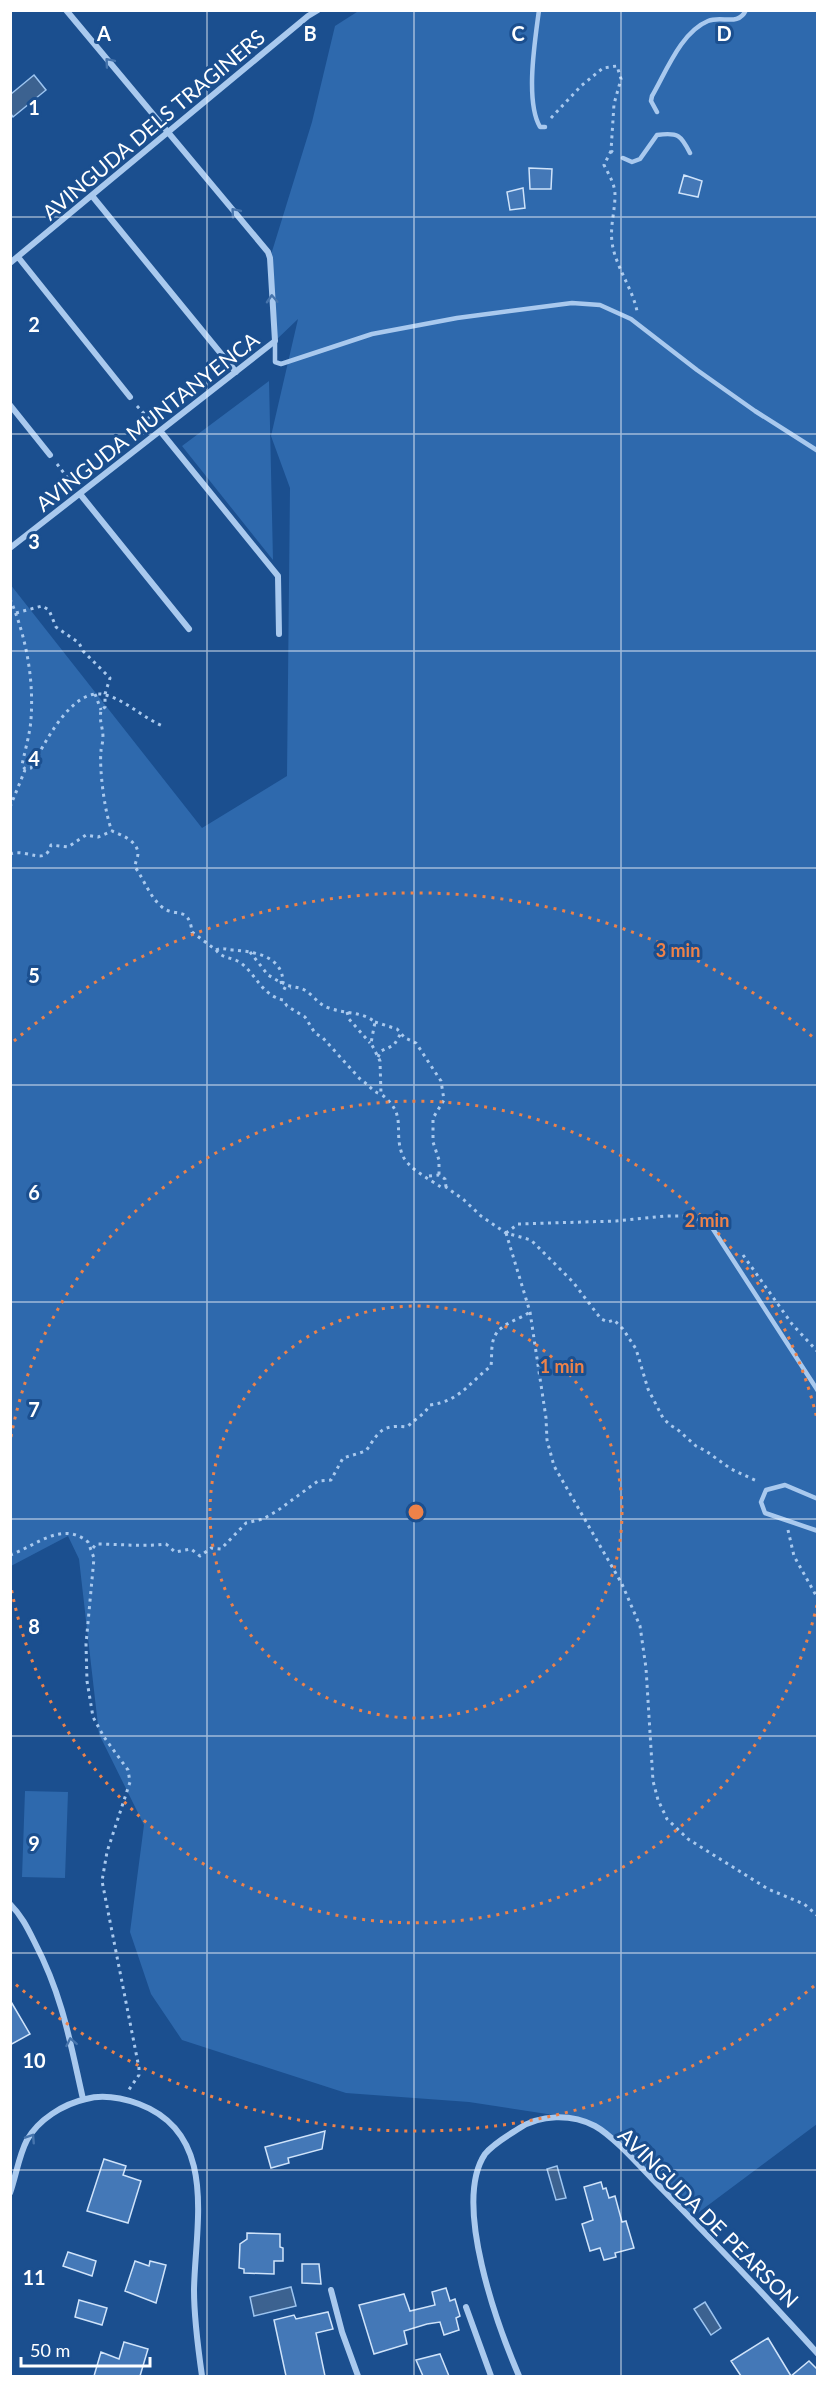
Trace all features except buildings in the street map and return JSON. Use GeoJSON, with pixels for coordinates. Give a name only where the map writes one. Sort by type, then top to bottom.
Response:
{"type":"FeatureCollection","features":[{"type":"Feature","properties":{"kind":"street"},"geometry":{"type":"LineString","coordinates":[[66,10],[170,133],[270,258],[275,341]]}},
{"type":"Feature","properties":{"kind":"street","name":"AVINGUDA DELS TRAGINERS"},"geometry":{"type":"LineString","coordinates":[[10,263],[318,10]]}},
{"type":"Feature","properties":{"kind":"street"},"geometry":{"type":"LineString","coordinates":[[93,197],[236,372]]}},
{"type":"Feature","properties":{"kind":"street"},"geometry":{"type":"LineString","coordinates":[[18,256],[130,398]]}},
{"type":"Feature","properties":{"kind":"street","name":"AVINGUDA MUNTANYENCA"},"geometry":{"type":"LineString","coordinates":[[10,548],[275,341]]}},
{"type":"Feature","properties":{"kind":"street"},"geometry":{"type":"LineString","coordinates":[[10,405],[50,455]]}},
{"type":"Feature","properties":{"kind":"street"},"geometry":{"type":"LineString","coordinates":[[161,432],[278,576],[279,634]]}},
{"type":"Feature","properties":{"kind":"street"},"geometry":{"type":"LineString","coordinates":[[80,494],[189,628]]}},
{"type":"Feature","properties":{"kind":"street"},"geometry":{"type":"LineString","coordinates":[[10,1904],[20,1914],[50,1973],[69,2029],[83,2099]]}},
{"type":"Feature","properties":{"kind":"street"},"geometry":{"type":"LineString","coordinates":[[10,2193],[27,2140],[52,2113],[83,2099],[123,2098],[152,2109],[172,2125],[186,2143],[196,2170],[198,2227],[194,2290],[196,2334],[202,2376]]}},
{"type":"Feature","properties":{"kind":"street","name":"AVINGUDA DE PEARSON"},"geometry":{"type":"LineString","coordinates":[[519,2376],[506,2346],[485,2277],[474,2225],[474,2185],[486,2154],[503,2138],[526,2123],[560,2116],[595,2126],[627,2153],[752,2281],[818,2354]]}},
{"type":"Feature","properties":{"kind":"street"},"geometry":{"type":"LineString","coordinates":[[331,2290],[342,2332],[358,2376]]}},
{"type":"Feature","properties":{"kind":"street"},"geometry":{"type":"LineString","coordinates":[[466,2307],[491,2376]]}},
{"type":"Feature","properties":{"kind":"lane"},"geometry":{"type":"LineString","coordinates":[[539,10],[533,68],[534,117],[540,127],[545,127]]}},
{"type":"Feature","properties":{"kind":"lane"},"geometry":{"type":"LineString","coordinates":[[657,112],[651,101],[652,96],[684,42],[708,21],[735,20],[741,18],[746,10]]}},
{"type":"Feature","properties":{"kind":"lane"},"geometry":{"type":"LineString","coordinates":[[623,158],[632,162],[640,159],[657,135],[672,133],[683,139],[690,153]]}},
{"type":"Feature","properties":{"kind":"lane"},"geometry":{"type":"LineString","coordinates":[[275,341],[275,363],[281,364],[372,334],[457,318],[572,303],[600,305],[611,308],[640,326],[706,377],[818,451]]}},
{"type":"Feature","properties":{"kind":"lane"},"geometry":{"type":"LineString","coordinates":[[711,1226],[818,1391]]}},
{"type":"Feature","properties":{"kind":"lane"},"geometry":{"type":"LineString","coordinates":[[818,1499],[785,1485],[765,1490],[761,1502],[765,1513],[818,1531]]}},
{"type":"Feature","properties":{"kind":"path"},"geometry":{"type":"LineString","coordinates":[[545,127],[581,86],[603,68],[617,66],[621,79],[614,104],[611,151],[604,165],[613,182],[615,196],[612,213],[612,243],[626,283],[635,298],[640,326]]}},
{"type":"Feature","properties":{"kind":"path"},"geometry":{"type":"LineString","coordinates":[[611,151],[623,158]]}},
{"type":"Feature","properties":{"kind":"path"},"geometry":{"type":"LineString","coordinates":[[130,398],[152,422]]}},
{"type":"Feature","properties":{"kind":"path"},"geometry":{"type":"LineString","coordinates":[[50,455],[74,486]]}},
{"type":"Feature","properties":{"kind":"path"},"geometry":{"type":"LineString","coordinates":[[10,599],[23,635],[31,697],[31,721],[22,765],[25,769]]}},
{"type":"Feature","properties":{"kind":"path"},"geometry":{"type":"LineString","coordinates":[[16,613],[42,606],[49,610],[56,627],[79,643],[83,651],[110,678],[105,694],[105,707],[100,710]]}},
{"type":"Feature","properties":{"kind":"path"},"geometry":{"type":"LineString","coordinates":[[95,694],[100,710],[99,724],[104,737],[101,751],[101,776],[106,813],[112,831],[129,839],[137,848],[138,856],[135,867],[148,893],[165,910],[178,911],[187,917],[191,923],[192,932],[219,954],[242,963],[271,997],[283,1000],[291,1010],[305,1017],[315,1033],[323,1038],[361,1080],[372,1091],[381,1094],[389,1101],[400,1123],[402,1155],[414,1170],[428,1176],[441,1187],[446,1187],[465,1200],[481,1216],[506,1233],[531,1240],[573,1282],[602,1319],[608,1322],[614,1320],[623,1329],[636,1349],[648,1389],[670,1425],[696,1446],[731,1469],[758,1481],[765,1490]]}},
{"type":"Feature","properties":{"kind":"path"},"geometry":{"type":"LineString","coordinates":[[25,769],[31,768],[69,708],[83,697],[105,694],[126,704],[152,722],[163,726]]}},
{"type":"Feature","properties":{"kind":"path"},"geometry":{"type":"LineString","coordinates":[[10,807],[25,769]]}},
{"type":"Feature","properties":{"kind":"path"},"geometry":{"type":"LineString","coordinates":[[10,854],[26,852],[32,856],[44,856],[49,852],[51,844],[68,847],[86,835],[98,837],[112,831]]}},
{"type":"Feature","properties":{"kind":"path"},"geometry":{"type":"LineString","coordinates":[[216,950],[223,947],[249,951],[267,957],[279,966],[282,981]]}},
{"type":"Feature","properties":{"kind":"path"},"geometry":{"type":"LineString","coordinates":[[231,950],[231,959]]}},
{"type":"Feature","properties":{"kind":"path"},"geometry":{"type":"LineString","coordinates":[[249,951],[268,975],[306,991],[321,1005],[329,1009],[368,1017],[375,1022],[397,1029],[405,1038],[416,1043],[441,1081],[444,1100],[433,1118],[433,1142],[439,1160],[439,1175]]}},
{"type":"Feature","properties":{"kind":"path"},"geometry":{"type":"LineString","coordinates":[[347,1012],[349,1019],[369,1036]]}},
{"type":"Feature","properties":{"kind":"path"},"geometry":{"type":"LineString","coordinates":[[375,1022],[369,1036],[378,1058],[381,1094]]}},
{"type":"Feature","properties":{"kind":"path"},"geometry":{"type":"LineString","coordinates":[[378,1058],[381,1051],[394,1045],[401,1033]]}},
{"type":"Feature","properties":{"kind":"path"},"geometry":{"type":"LineString","coordinates":[[428,1176],[439,1175],[445,1179],[446,1187]]}},
{"type":"Feature","properties":{"kind":"path"},"geometry":{"type":"LineString","coordinates":[[506,1233],[518,1224],[616,1221],[665,1216],[691,1216],[711,1226]]}},
{"type":"Feature","properties":{"kind":"path"},"geometry":{"type":"LineString","coordinates":[[506,1233],[530,1312],[546,1418],[547,1440],[554,1466],[622,1584],[640,1626],[646,1668],[653,1781],[658,1800],[667,1819],[688,1839],[768,1889],[804,1904],[818,1916]]}},
{"type":"Feature","properties":{"kind":"path"},"geometry":{"type":"LineString","coordinates":[[92,1548],[96,1544],[123,1544],[140,1547],[166,1544],[175,1552],[191,1549],[200,1556],[211,1548],[221,1549],[246,1523],[263,1519],[277,1511],[318,1481],[331,1480],[344,1458],[366,1451],[385,1427],[393,1425],[407,1427],[417,1417],[424,1414],[430,1405],[445,1403],[468,1389],[474,1378],[491,1366],[493,1341],[501,1327],[530,1312]]}},
{"type":"Feature","properties":{"kind":"path"},"geometry":{"type":"LineString","coordinates":[[789,1520],[788,1535],[795,1556],[818,1599]]}},
{"type":"Feature","properties":{"kind":"path"},"geometry":{"type":"LineString","coordinates":[[10,1555],[63,1532],[82,1537],[92,1548],[94,1558],[86,1644],[87,1681],[93,1717],[125,1764],[130,1776],[129,1789],[107,1852],[102,1881],[139,2068],[139,2074],[123,2098]]}},
{"type":"Feature","properties":{"kind":"shaded area"},"geometry":{"type":"Polygon","coordinates":[[[360,10],[817,11],[817,2124],[691,2218],[627,2153],[595,2126],[560,2116],[469,2102],[346,2093],[182,2040],[151,1994],[130,1932],[144,1825],[99,1734],[79,1559],[68,1536],[11,1566],[10,584],[202,828],[287,776],[290,488],[271,436],[298,319],[275,341],[270,258],[312,122],[335,26],[360,10]]]}},
{"type":"Feature","properties":{"kind":"shaded area"},"geometry":{"type":"Polygon","coordinates":[[[34,75],[46,90],[13,117],[11,94],[34,75]]]}},
{"type":"Feature","properties":{"kind":"shaded area"},"geometry":{"type":"Polygon","coordinates":[[[269,381],[273,560],[182,446],[269,381]]]}},
{"type":"Feature","properties":{"kind":"shaded area"},"geometry":{"type":"Polygon","coordinates":[[[25,1791],[68,1792],[65,1878],[22,1877],[25,1791]]]}},
{"type":"Feature","properties":{"kind":"shaded area"},"geometry":{"type":"Polygon","coordinates":[[[557,2166],[566,2198],[556,2200],[547,2169],[557,2166]]]}},
{"type":"Feature","properties":{"kind":"shaded area"},"geometry":{"type":"Polygon","coordinates":[[[291,2287],[296,2306],[254,2316],[250,2297],[291,2287]]]}},
{"type":"Feature","properties":{"kind":"shaded area"},"geometry":{"type":"Polygon","coordinates":[[[705,2302],[721,2328],[711,2335],[694,2309],[705,2302]]]}}]}
